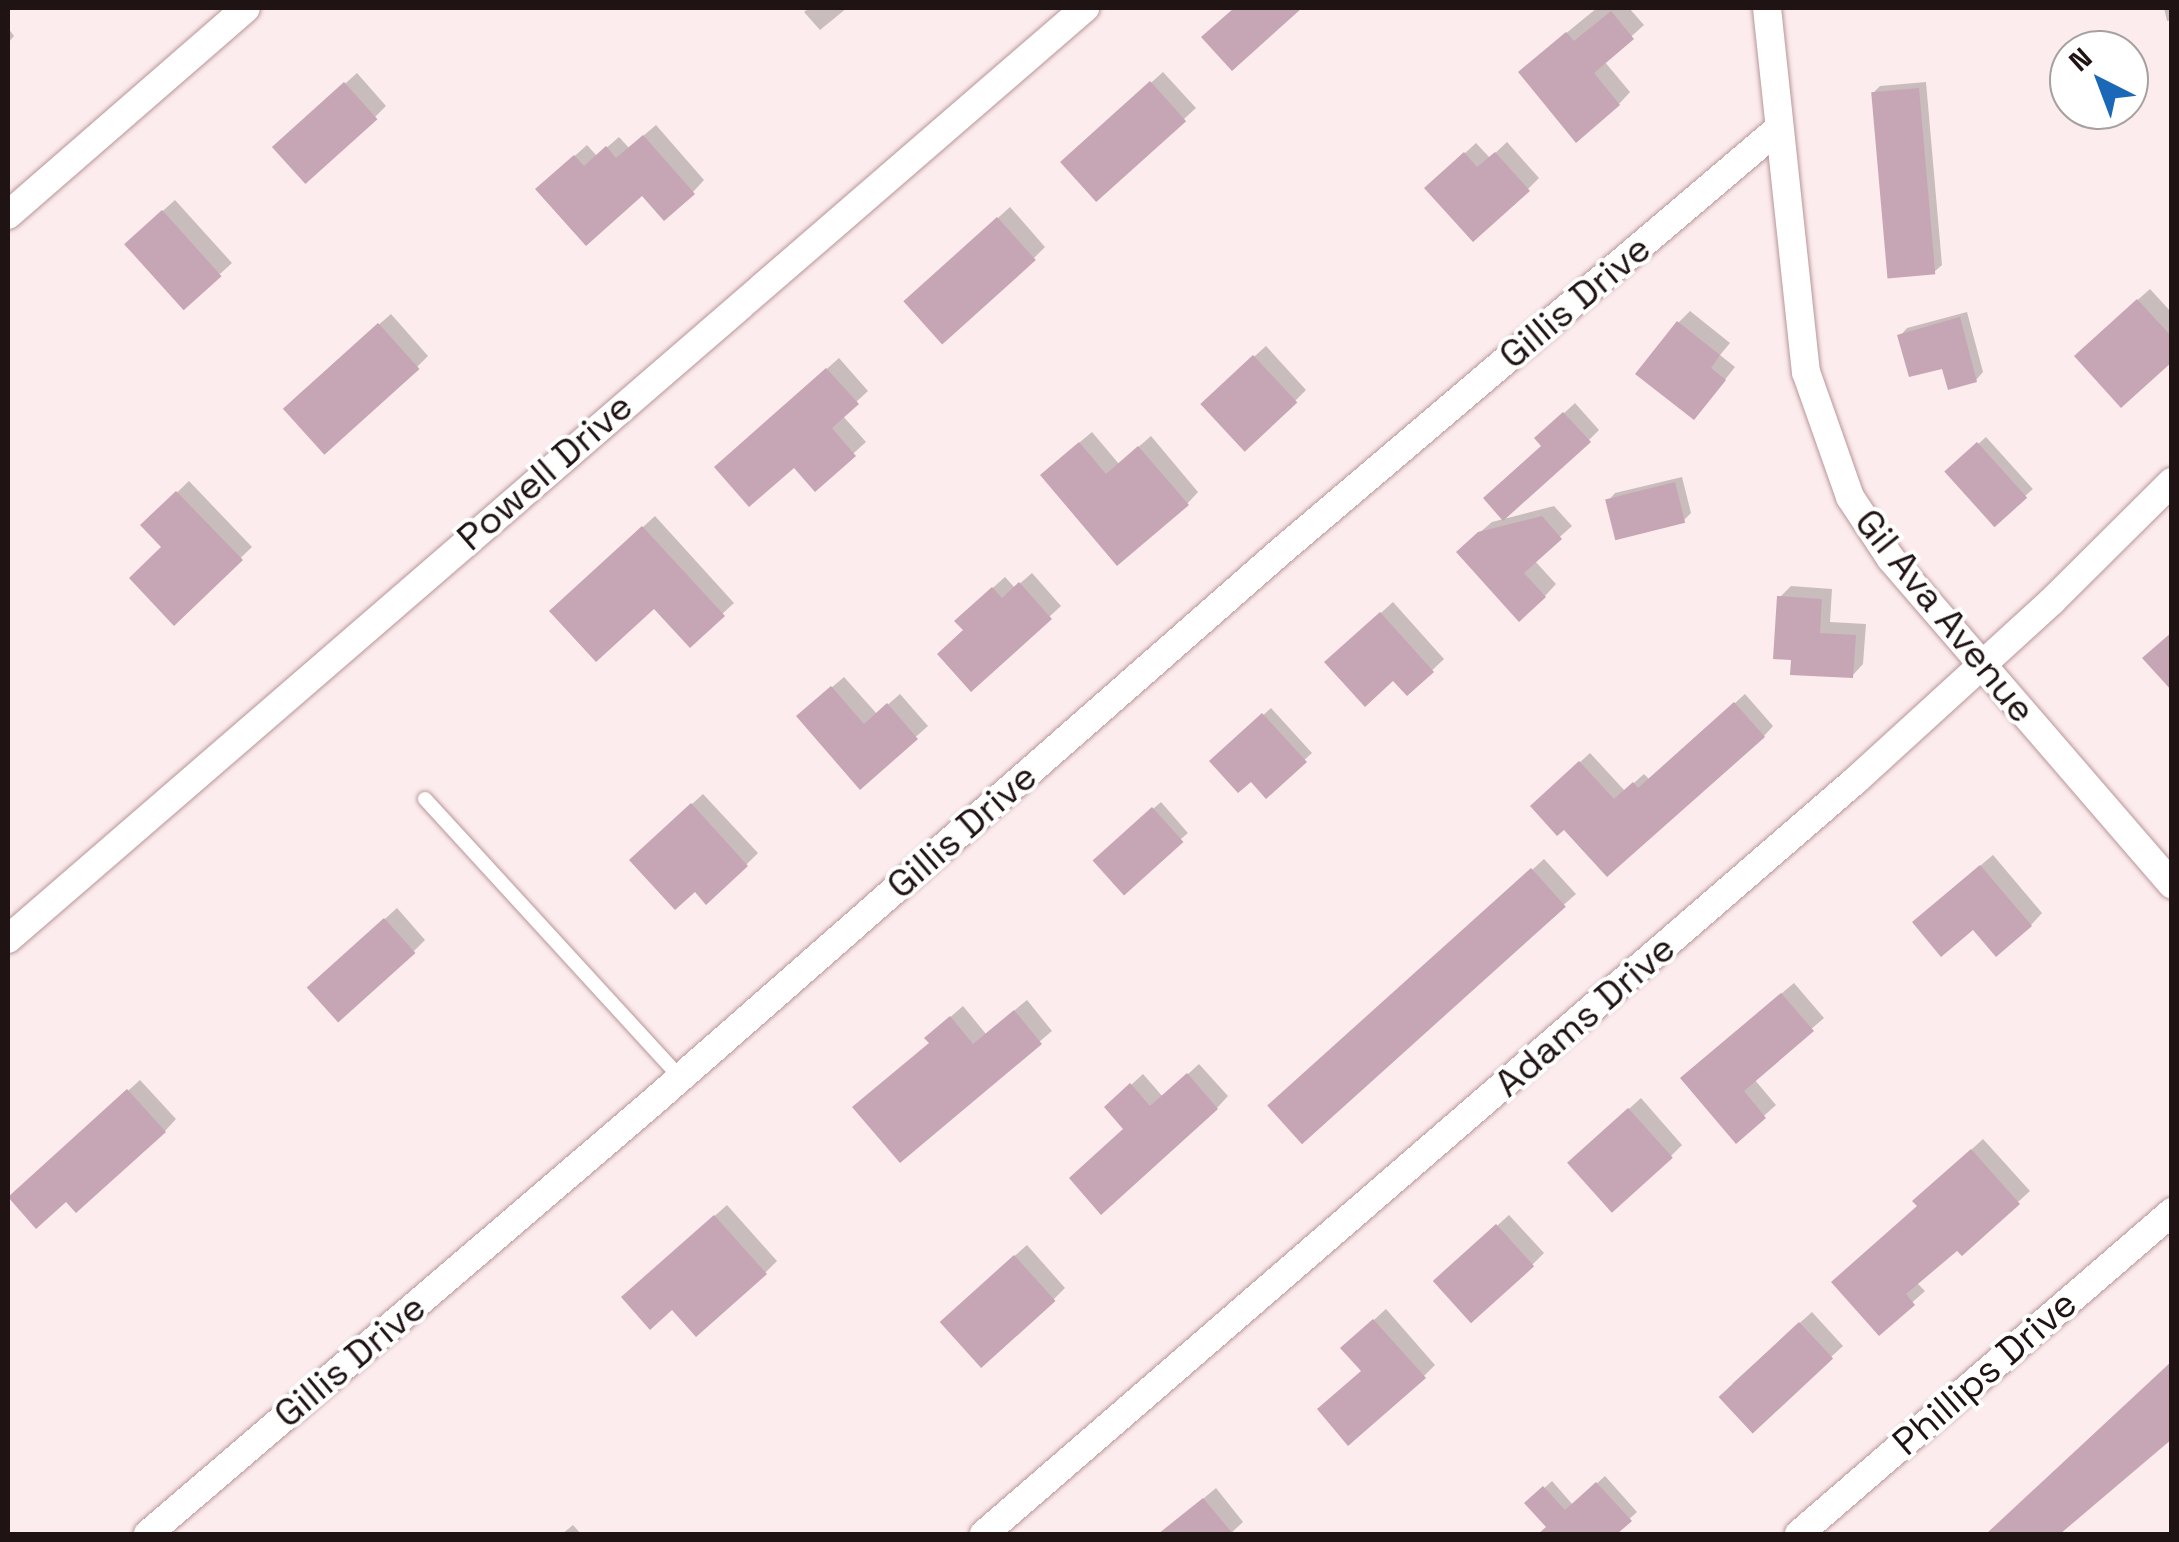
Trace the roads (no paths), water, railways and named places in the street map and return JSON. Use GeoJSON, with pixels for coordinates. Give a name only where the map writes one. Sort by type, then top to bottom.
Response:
{"type":"FeatureCollection","features":[{"type":"Feature","properties":{"kind":"street"},"geometry":{"type":"LineString","coordinates":[[8,215],[246,8]]}},
{"type":"Feature","properties":{"kind":"street","name":"Powell Drive"},"geometry":{"type":"LineString","coordinates":[[8,939],[1085,8]]}},
{"type":"Feature","properties":{"kind":"street","name":"Gil Ava Avenue"},"geometry":{"type":"LineString","coordinates":[[1767,8],[1806,372],[1832,454],[1874,535],[2172,884]]}},
{"type":"Feature","properties":{"kind":"street","name":"Gillis Drive"},"geometry":{"type":"LineString","coordinates":[[148,1534],[680,1078],[1280,552],[1778,129]]}},
{"type":"Feature","properties":{"kind":"street","name":"Adams Drive"},"geometry":{"type":"LineString","coordinates":[[984,1534],[1438,1144],[1983,665],[2172,482]]}},
{"type":"Feature","properties":{"kind":"street","name":"Phillips Drive"},"geometry":{"type":"LineString","coordinates":[[1799,1534],[2172,1212]]}},
{"type":"Feature","properties":{"kind":"lane"},"geometry":{"type":"LineString","coordinates":[[425,799],[680,1078]]}}]}
